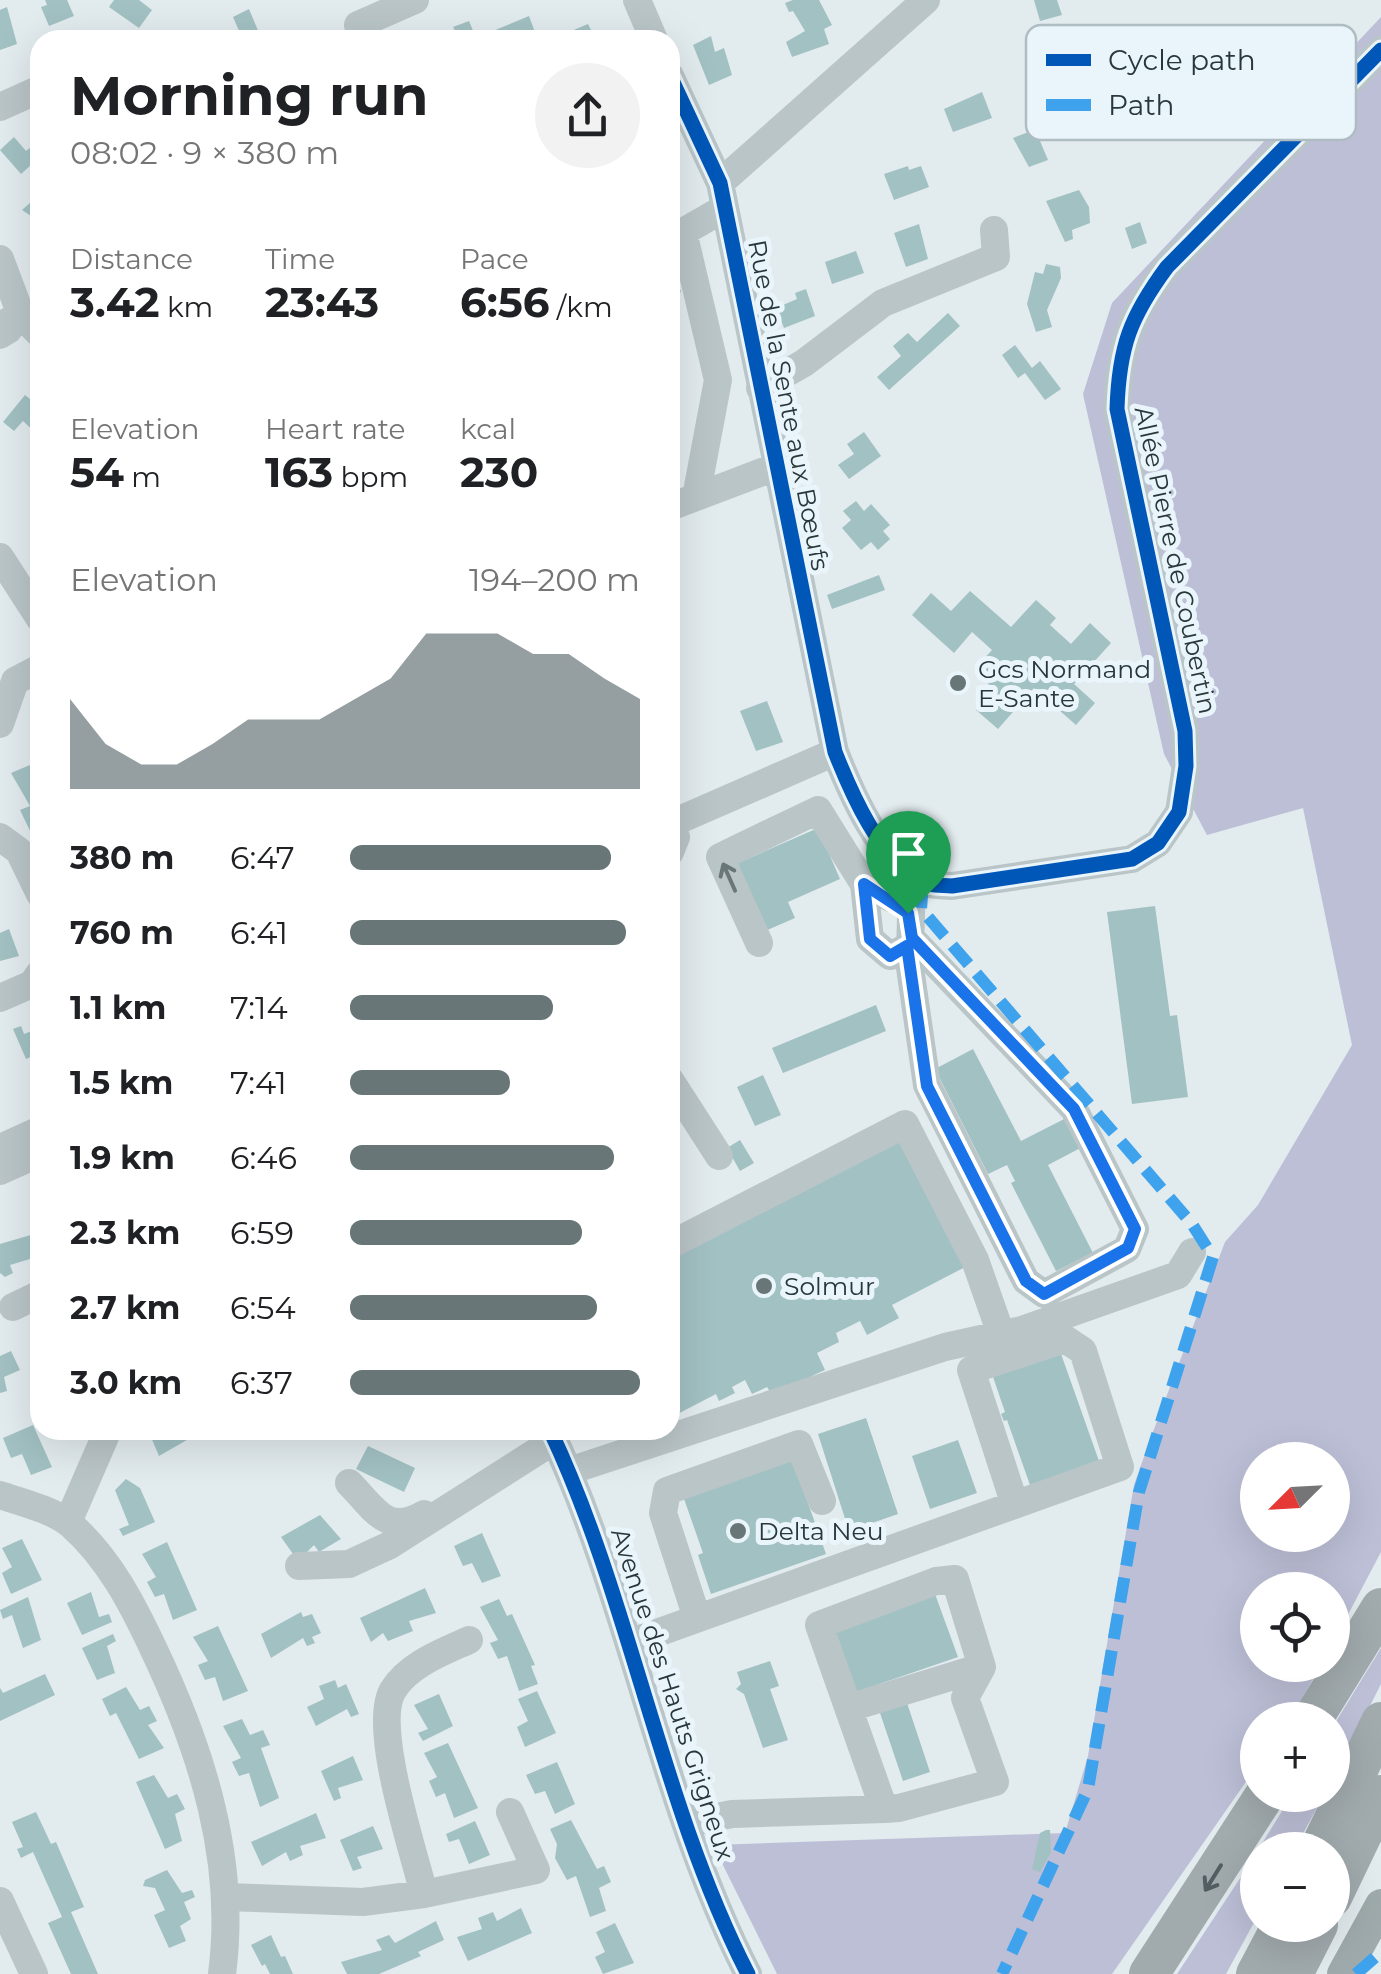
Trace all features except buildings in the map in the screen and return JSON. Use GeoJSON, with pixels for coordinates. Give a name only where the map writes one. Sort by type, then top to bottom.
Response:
{"type":"FeatureCollection","features":[{"type":"Feature","properties":{"kind":"highway"},"geometry":{"type":"LineString","coordinates":[[1323,1702],[1381,1608]]}},
{"type":"Feature","properties":{"kind":"highway"},"geometry":{"type":"LineString","coordinates":[[1329,1832],[1381,1722]]}},
{"type":"Feature","properties":{"kind":"highway"},"geometry":{"type":"LineString","coordinates":[[1350,1859],[1381,1794]]}},
{"type":"Feature","properties":{"kind":"highway"},"geometry":{"type":"LineString","coordinates":[[1149,1974],[1253,1812]]}},
{"type":"Feature","properties":{"kind":"highway"},"geometry":{"type":"LineString","coordinates":[[1256,1974],[1273,1942]]}},
{"type":"Feature","properties":{"kind":"highway"},"geometry":{"type":"LineString","coordinates":[[1293,1974],[1309,1942]]}},
{"type":"Feature","properties":{"kind":"main road"},"geometry":{"type":"LineString","coordinates":[[1343,1974],[1381,1905]]}},
{"type":"Feature","properties":{"kind":"street"},"geometry":{"type":"LineString","coordinates":[[360,30],[358,25],[415,0]]}},
{"type":"Feature","properties":{"kind":"street"},"geometry":{"type":"LineString","coordinates":[[637,0],[650,30]]}},
{"type":"Feature","properties":{"kind":"street"},"geometry":{"type":"LineString","coordinates":[[683,502],[718,380],[683,232],[926,0]]}},
{"type":"Feature","properties":{"kind":"street","name":"Allée Pierre de Coubertin"},"geometry":{"type":"LineString","coordinates":[[1356,75],[1381,50]]}},
{"type":"Feature","properties":{"kind":"street"},"geometry":{"type":"LineString","coordinates":[[0,107],[30,94]]}},
{"type":"Feature","properties":{"kind":"street","name":"Rue de la Sente aux Bœufs"},"geometry":{"type":"LineString","coordinates":[[680,99],[722,195],[774,467],[835,752],[875,866]]}},
{"type":"Feature","properties":{"kind":"street","name":"Allée Pierre de Coubertin"},"geometry":{"type":"LineString","coordinates":[[913,874],[923,883],[952,886],[1132,859],[1158,842],[1178,812],[1186,766],[1185,731],[1117,409],[1118,360],[1137,307],[1167,267],[1292,140]]}},
{"type":"Feature","properties":{"kind":"street"},"geometry":{"type":"LineString","coordinates":[[760,388],[804,363],[883,303],[996,257],[994,230]]}},
{"type":"Feature","properties":{"kind":"street"},"geometry":{"type":"LineString","coordinates":[[0,260],[14,324]]}},
{"type":"Feature","properties":{"kind":"street"},"geometry":{"type":"LineString","coordinates":[[683,502],[774,467]]}},
{"type":"Feature","properties":{"kind":"street"},"geometry":{"type":"LineString","coordinates":[[0,557],[30,604]]}},
{"type":"Feature","properties":{"kind":"street"},"geometry":{"type":"LineString","coordinates":[[0,724],[18,677]]}},
{"type":"Feature","properties":{"kind":"street"},"geometry":{"type":"LineString","coordinates":[[680,820],[835,752]]}},
{"type":"Feature","properties":{"kind":"street"},"geometry":{"type":"LineString","coordinates":[[759,943],[720,856],[818,810],[875,866],[904,924],[927,1086],[1026,1281],[1044,1294],[1128,1248],[1135,1229],[1074,1109],[904,924],[875,901],[864,915]]}},
{"type":"Feature","properties":{"kind":"street"},"geometry":{"type":"LineString","coordinates":[[0,837],[19,851],[30,874]]}},
{"type":"Feature","properties":{"kind":"street"},"geometry":{"type":"LineString","coordinates":[[875,866],[913,874],[904,924],[890,956],[870,939],[864,915],[875,866]]}},
{"type":"Feature","properties":{"kind":"street"},"geometry":{"type":"LineString","coordinates":[[0,998],[30,985]]}},
{"type":"Feature","properties":{"kind":"street"},"geometry":{"type":"LineString","coordinates":[[680,1096],[719,1156]]}},
{"type":"Feature","properties":{"kind":"street"},"geometry":{"type":"LineString","coordinates":[[680,1239],[905,1124],[975,1260],[1000,1334]]}},
{"type":"Feature","properties":{"kind":"street"},"geometry":{"type":"LineString","coordinates":[[0,1148],[30,1134]]}},
{"type":"Feature","properties":{"kind":"street"},"geometry":{"type":"LineString","coordinates":[[0,1171],[30,1158]]}},
{"type":"Feature","properties":{"kind":"street"},"geometry":{"type":"LineString","coordinates":[[680,1427],[944,1347],[1000,1334],[1178,1275],[1192,1252]]}},
{"type":"Feature","properties":{"kind":"street"},"geometry":{"type":"LineString","coordinates":[[13,1307],[30,1299]]}},
{"type":"Feature","properties":{"kind":"street"},"geometry":{"type":"LineString","coordinates":[[629,1643],[1014,1502],[1120,1468],[1083,1351],[1065,1339],[971,1370],[1014,1502]]}},
{"type":"Feature","properties":{"kind":"street"},"geometry":{"type":"LineString","coordinates":[[68,1522],[104,1440]]}},
{"type":"Feature","properties":{"kind":"street"},"geometry":{"type":"LineString","coordinates":[[350,1482],[387,1522],[402,1525],[421,1517],[539,1440]]}},
{"type":"Feature","properties":{"kind":"street"},"geometry":{"type":"LineString","coordinates":[[299,1566],[348,1564],[390,1545],[540,1440]]}},
{"type":"Feature","properties":{"kind":"street","name":"Avenue des Hauts Grigneux"},"geometry":{"type":"LineString","coordinates":[[554,1440],[569,1470],[688,1823],[748,1974]]}},
{"type":"Feature","properties":{"kind":"street"},"geometry":{"type":"LineString","coordinates":[[569,1470],[638,1440]]}},
{"type":"Feature","properties":{"kind":"street"},"geometry":{"type":"LineString","coordinates":[[696,1618],[663,1514],[667,1491],[800,1444],[822,1501]]}},
{"type":"Feature","properties":{"kind":"street"},"geometry":{"type":"LineString","coordinates":[[0,1495],[68,1522],[104,1562],[130,1600],[190,1726],[210,1794],[226,1897],[222,1974]]}},
{"type":"Feature","properties":{"kind":"street"},"geometry":{"type":"LineString","coordinates":[[688,1823],[732,1814],[884,1809],[995,1782],[966,1698],[982,1667],[954,1579],[819,1625],[884,1809]]}},
{"type":"Feature","properties":{"kind":"street"},"geometry":{"type":"LineString","coordinates":[[424,1894],[386,1729],[391,1692],[419,1664],[469,1640]]}},
{"type":"Feature","properties":{"kind":"street"},"geometry":{"type":"LineString","coordinates":[[849,1708],[982,1667]]}},
{"type":"Feature","properties":{"kind":"street"},"geometry":{"type":"LineString","coordinates":[[226,1897],[362,1902],[424,1894],[536,1870],[510,1812]]}},
{"type":"Feature","properties":{"kind":"street"},"geometry":{"type":"LineString","coordinates":[[0,1901],[9,1942],[34,1974]]}},
{"type":"Feature","properties":{"kind":"shaded area"},"geometry":{"type":"Polygon","coordinates":[[[1381,17],[1381,1552],[1350,1611],[1350,1572],[1240,1572],[1240,1682],[1311,1682],[1300,1702],[1240,1702],[1240,1790],[1112,1974],[777,1974],[713,1845],[1065,1833],[1088,1756],[1134,1485],[1151,1437],[1225,1242],[1258,1205],[1352,1045],[1303,808],[1207,835],[1164,754],[1083,394],[1112,303],[1265,140],[1356,140],[1356,44],[1381,17]]]}},
{"type":"Feature","properties":{"kind":"shaded area"},"geometry":{"type":"Polygon","coordinates":[[[1381,1648],[1381,1684],[1350,1745],[1348,1702],[1381,1648]]]}},
{"type":"Feature","properties":{"kind":"shaded area"},"geometry":{"type":"Polygon","coordinates":[[[1281,1812],[1315,1812],[1304,1832],[1269,1832],[1281,1812]]]}},
{"type":"Feature","properties":{"kind":"shaded area"},"geometry":{"type":"Polygon","coordinates":[[[1240,1878],[1240,1942],[1243,1942],[1226,1974],[1177,1974],[1240,1878]]]}},
{"type":"Feature","properties":{"kind":"marked path"},"geometry":{"type":"LineString","coordinates":[[923,883],[921,909],[1192,1224],[1213,1257],[1139,1492],[1088,1789],[1002,1974]]}},
{"type":"Feature","properties":{"kind":"marked path"},"geometry":{"type":"LineString","coordinates":[[1356,1974],[1381,1952]]}},
{"type":"Feature","properties":{"kind":"cycle path"},"geometry":{"type":"LineString","coordinates":[[1356,75],[1381,50]]}},
{"type":"Feature","properties":{"kind":"cycle path"},"geometry":{"type":"LineString","coordinates":[[680,97],[720,183],[835,752],[880,841],[906,871],[932,885],[952,886],[1132,859],[1158,843],[1179,812],[1186,766],[1185,731],[1117,409],[1120,368],[1135,318],[1167,267],[1292,140]]}},
{"type":"Feature","properties":{"kind":"cycle path"},"geometry":{"type":"LineString","coordinates":[[554,1440],[603,1564],[691,1841],[748,1974]]}},
{"type":"Feature","properties":{"kind":"place","name":"Gcs Normand E-Sante"},"geometry":{"type":"Point","coordinates":[958,683]}},
{"type":"Feature","properties":{"kind":"place","name":"Solmur"},"geometry":{"type":"Point","coordinates":[764,1286]}},
{"type":"Feature","properties":{"kind":"place","name":"Delta Neu"},"geometry":{"type":"Point","coordinates":[738,1531]}},
{"type":"Feature","properties":{"kind":"route"},"geometry":{"type":"LineString","coordinates":[[864,884],[891,898],[908,913],[912,938],[1074,1109],[1135,1229],[1128,1248],[1044,1294],[1026,1281],[927,1086],[918,997],[907,946],[890,956],[870,939],[864,915],[864,884]]}}]}
